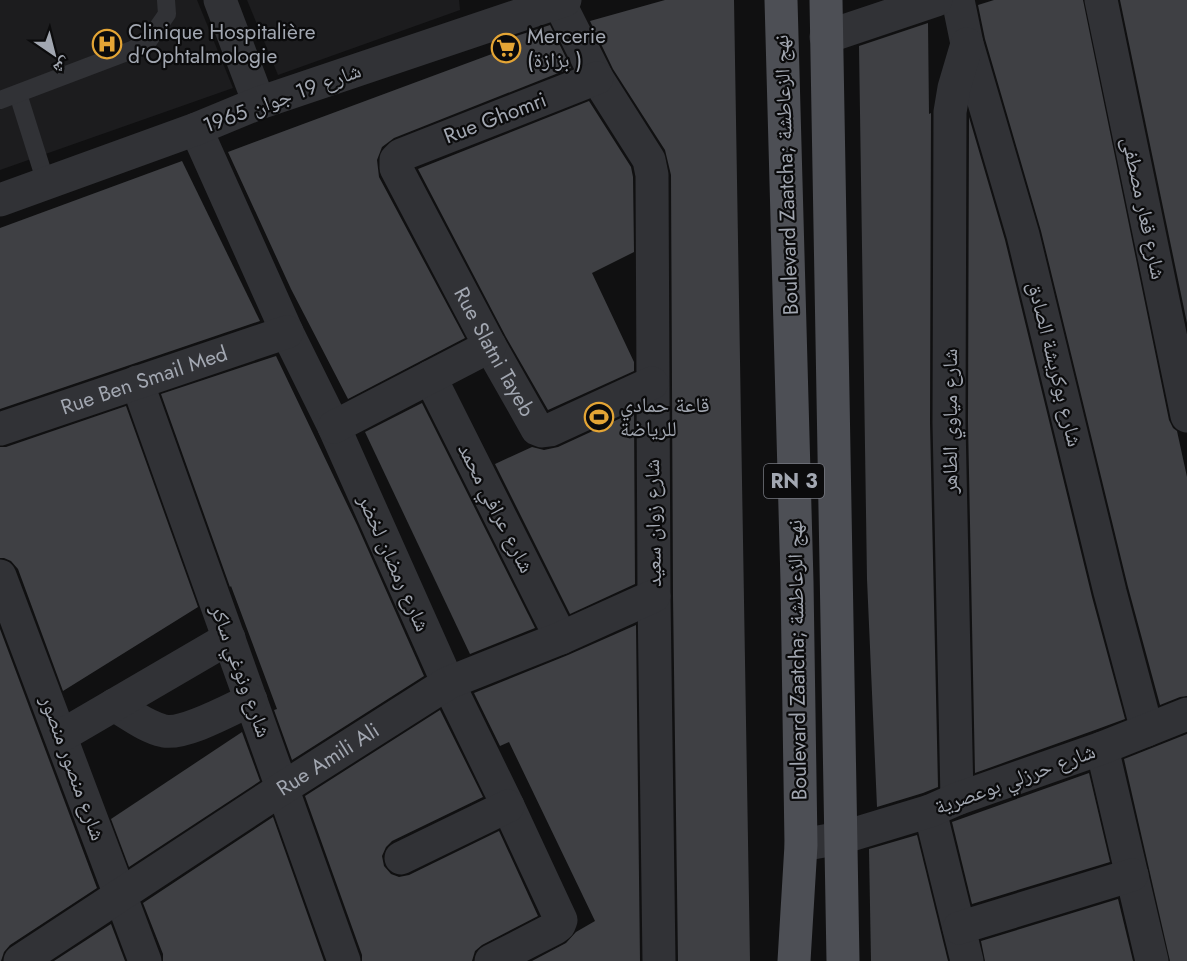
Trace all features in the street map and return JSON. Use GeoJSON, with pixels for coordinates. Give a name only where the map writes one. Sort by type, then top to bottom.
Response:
{"type":"FeatureCollection","features":[{"type":"Feature","properties":{"kind":"main road","name":"Boulevard Zaatcha; نهج الزعاطشة"},"geometry":{"type":"LineString","coordinates":[[781,0],[797,582],[801,845],[794,961]]}},
{"type":"Feature","properties":{"kind":"main road","name":"Boulevard Zaatcha; نهج الزعاطشة"},"geometry":{"type":"LineString","coordinates":[[826,0],[843,961]]}},
{"type":"Feature","properties":{"kind":"street"},"geometry":{"type":"LineString","coordinates":[[220,0],[259,103]]}},
{"type":"Feature","properties":{"kind":"street"},"geometry":{"type":"LineString","coordinates":[[825,37],[936,0]]}},
{"type":"Feature","properties":{"kind":"street","name":"شارع بوكريشة الصادق"},"geometry":{"type":"LineString","coordinates":[[958,0],[967,44],[1023,235],[1110,592],[1147,730]]}},
{"type":"Feature","properties":{"kind":"street","name":"شارع قعار مصطفى"},"geometry":{"type":"LineString","coordinates":[[1101,0],[1187,416]]}},
{"type":"Feature","properties":{"kind":"street","name":"شارع 19 جوان 1965"},"geometry":{"type":"LineString","coordinates":[[0,200],[196,129],[259,103],[562,1]]}},
{"type":"Feature","properties":{"kind":"street","name":"شارع زوان سعيد"},"geometry":{"type":"LineString","coordinates":[[562,1],[597,78],[649,160],[652,175],[652,383],[659,961]]}},
{"type":"Feature","properties":{"kind":"street","name":"شارع مياوي الطاهر"},"geometry":{"type":"LineString","coordinates":[[967,44],[954,88],[950,124],[944,805],[959,928],[967,961]]}},
{"type":"Feature","properties":{"kind":"street","name":"Rue Ghomri"},"geometry":{"type":"LineString","coordinates":[[396,160],[401,155],[597,78]]}},
{"type":"Feature","properties":{"kind":"street","name":"شارع رمضان لخضر"},"geometry":{"type":"LineString","coordinates":[[196,129],[287,332],[334,427],[448,683],[561,920],[555,928],[490,961]]}},
{"type":"Feature","properties":{"kind":"street","name":"Rue Slatni Tayeb"},"geometry":{"type":"LineString","coordinates":[[396,160],[396,168],[490,346],[537,429],[550,430],[652,383]]}},
{"type":"Feature","properties":{"kind":"street","name":"Rue Ben Smail Med"},"geometry":{"type":"LineString","coordinates":[[0,429],[287,332]]}},
{"type":"Feature","properties":{"kind":"street"},"geometry":{"type":"LineString","coordinates":[[334,427],[490,346]]}},
{"type":"Feature","properties":{"kind":"street","name":"شارع عرافي محمد"},"geometry":{"type":"LineString","coordinates":[[430,377],[561,638]]}},
{"type":"Feature","properties":{"kind":"street","name":"شارع ونوغي ساكر"},"geometry":{"type":"LineString","coordinates":[[137,382],[344,961]]}},
{"type":"Feature","properties":{"kind":"street","name":"شارع منصور منصور"},"geometry":{"type":"LineString","coordinates":[[0,576],[8,620],[61,736],[145,961]]}},
{"type":"Feature","properties":{"kind":"street","name":"Rue Amili Ali"},"geometry":{"type":"LineString","coordinates":[[20,961],[283,788],[448,683],[561,638],[654,596]]}},
{"type":"Feature","properties":{"kind":"street"},"geometry":{"type":"LineString","coordinates":[[61,736],[229,638]]}},
{"type":"Feature","properties":{"kind":"street"},"geometry":{"type":"LineString","coordinates":[[114,705],[146,724],[166,731],[186,729],[251,700]]}},
{"type":"Feature","properties":{"kind":"street","name":"شارع حرزلي بوعصرية"},"geometry":{"type":"LineString","coordinates":[[801,845],[841,838],[944,805],[1102,748],[1187,714]]}},
{"type":"Feature","properties":{"kind":"street"},"geometry":{"type":"LineString","coordinates":[[1102,748],[1152,961]]}},
{"type":"Feature","properties":{"kind":"street"},"geometry":{"type":"LineString","coordinates":[[401,858],[508,806]]}},
{"type":"Feature","properties":{"kind":"street"},"geometry":{"type":"LineString","coordinates":[[959,928],[1132,875]]}},
{"type":"Feature","properties":{"kind":"lane"},"geometry":{"type":"LineString","coordinates":[[0,100],[132,50],[149,40],[167,14],[166,0]]}},
{"type":"Feature","properties":{"kind":"lane"},"geometry":{"type":"LineString","coordinates":[[18,94],[46,183]]}},
{"type":"Feature","properties":{"kind":"shaded area","name":"Clinique Hospitalière d'Ophtalmologie"},"geometry":{"type":"Polygon","coordinates":[[[0,0],[197,0],[233,88],[0,170],[0,0]]]}},
{"type":"Feature","properties":{"kind":"shaded area"},"geometry":{"type":"Polygon","coordinates":[[[247,0],[459,0],[460,10],[278,75],[247,0]]]}},
{"type":"Feature","properties":{"kind":"building"},"geometry":{"type":"Polygon","coordinates":[[[665,0],[734,0],[750,961],[678,961],[671,175],[665,150],[613,69],[590,21],[665,0]]]}},
{"type":"Feature","properties":{"kind":"building"},"geometry":{"type":"Polygon","coordinates":[[[994,0],[1083,0],[1169,420],[1177,431],[1187,477],[1187,696],[1160,705],[1128,587],[1041,231],[985,39],[978,5],[994,0]]]}},
{"type":"Feature","properties":{"kind":"building"},"geometry":{"type":"Polygon","coordinates":[[[1120,0],[1187,0],[1187,323],[1120,0]]]}},
{"type":"Feature","properties":{"kind":"building"},"geometry":{"type":"Polygon","coordinates":[[[928,23],[929,114],[931,113],[930,423],[938,787],[877,807],[867,579],[859,46],[928,23]]]}},
{"type":"Feature","properties":{"kind":"building"},"geometry":{"type":"Polygon","coordinates":[[[550,25],[571,68],[394,138],[382,147],[377,160],[379,177],[465,338],[348,399],[291,289],[228,152],[508,48],[504,40],[550,25]]]}},
{"type":"Feature","properties":{"kind":"building"},"geometry":{"type":"Polygon","coordinates":[[[589,101],[631,167],[633,177],[634,252],[592,273],[634,362],[634,371],[548,410],[506,337],[418,169],[589,101]]]}},
{"type":"Feature","properties":{"kind":"building"},"geometry":{"type":"Polygon","coordinates":[[[969,117],[1005,240],[1092,597],[1125,719],[975,773],[968,423],[969,117]]]}},
{"type":"Feature","properties":{"kind":"building"},"geometry":{"type":"Polygon","coordinates":[[[182,161],[260,321],[0,409],[0,228],[182,161]]]}},
{"type":"Feature","properties":{"kind":"building"},"geometry":{"type":"Polygon","coordinates":[[[276,356],[357,525],[424,676],[292,760],[274,710],[277,709],[230,587],[161,394],[276,356]]]}},
{"type":"Feature","properties":{"kind":"building"},"geometry":{"type":"Polygon","coordinates":[[[422,403],[535,628],[470,654],[365,432],[422,403]]]}},
{"type":"Feature","properties":{"kind":"building"},"geometry":{"type":"Polygon","coordinates":[[[126,406],[198,607],[63,691],[18,569],[11,561],[0,558],[0,447],[6,447],[126,406]]]}},
{"type":"Feature","properties":{"kind":"building"},"geometry":{"type":"Polygon","coordinates":[[[634,412],[635,584],[570,614],[495,464],[532,447],[544,450],[558,447],[634,412]]]}},
{"type":"Feature","properties":{"kind":"building"},"geometry":{"type":"Polygon","coordinates":[[[636,625],[640,961],[532,961],[566,943],[576,932],[595,921],[509,742],[500,746],[474,693],[636,625]]]}},
{"type":"Feature","properties":{"kind":"building"},"geometry":{"type":"Polygon","coordinates":[[[0,629],[97,888],[10,945],[1,961],[0,961],[0,629]]]}},
{"type":"Feature","properties":{"kind":"building"},"geometry":{"type":"Polygon","coordinates":[[[440,710],[483,797],[392,841],[382,856],[384,866],[391,874],[399,877],[409,875],[499,831],[538,916],[482,945],[475,951],[472,961],[362,961],[362,955],[305,796],[440,710]]]}},
{"type":"Feature","properties":{"kind":"building"},"geometry":{"type":"Polygon","coordinates":[[[242,732],[260,781],[129,867],[111,819],[242,732]]]}},
{"type":"Feature","properties":{"kind":"building"},"geometry":{"type":"Polygon","coordinates":[[[1187,734],[1187,961],[1170,961],[1124,759],[1187,734]]]}},
{"type":"Feature","properties":{"kind":"building"},"geometry":{"type":"Polygon","coordinates":[[[1089,773],[1110,862],[972,904],[952,822],[1089,773]]]}},
{"type":"Feature","properties":{"kind":"building"},"geometry":{"type":"Polygon","coordinates":[[[273,817],[324,961],[163,961],[163,954],[143,903],[273,817]]]}},
{"type":"Feature","properties":{"kind":"building"},"geometry":{"type":"Polygon","coordinates":[[[917,835],[948,961],[871,961],[869,849],[917,835]]]}},
{"type":"Feature","properties":{"kind":"building"},"geometry":{"type":"Polygon","coordinates":[[[1118,899],[1133,961],[985,961],[981,941],[1118,899]]]}},
{"type":"Feature","properties":{"kind":"building"},"geometry":{"type":"Polygon","coordinates":[[[111,924],[125,961],[54,961],[111,924]]]}},
{"type":"Feature","properties":{"kind":"place","name":"Clinique Hospitalière d'Ophtalmologie"},"geometry":{"type":"Point","coordinates":[107,44]}},
{"type":"Feature","properties":{"kind":"place","name":"Mercerie (بزازة )"},"geometry":{"type":"Point","coordinates":[506,48]}},
{"type":"Feature","properties":{"kind":"place","name":"قاعة حمادي للرياضة"},"geometry":{"type":"Point","coordinates":[599,417]}}]}
